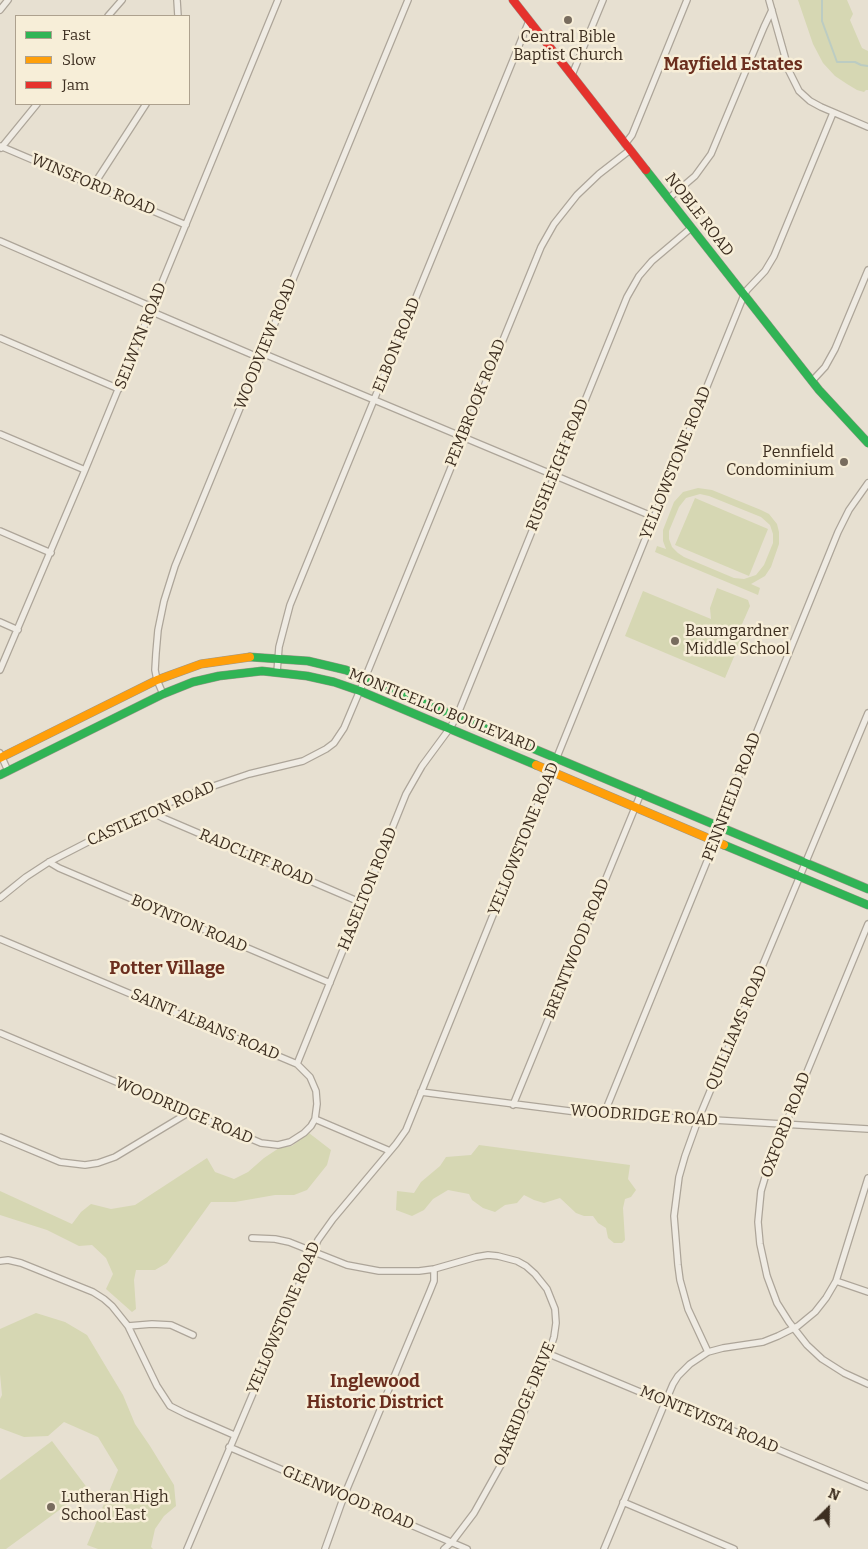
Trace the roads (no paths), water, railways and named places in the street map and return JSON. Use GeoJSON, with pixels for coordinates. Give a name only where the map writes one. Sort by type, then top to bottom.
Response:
{"type":"FeatureCollection","features":[{"type":"Feature","properties":{"kind":"main road","name":"NOBLE ROAD"},"geometry":{"type":"LineString","coordinates":[[513,0],[812,381],[868,443]]}},
{"type":"Feature","properties":{"kind":"main road","name":"MONTICELLO BOULEVARD"},"geometry":{"type":"LineString","coordinates":[[0,756],[157,680],[201,664],[255,656],[320,663],[346,670],[363,684],[453,722],[557,757],[868,889]]}},
{"type":"Feature","properties":{"kind":"main road","name":"MONTICELLO BOULEVARD"},"geometry":{"type":"LineString","coordinates":[[0,776],[52,748],[163,694],[193,682],[249,672],[276,672],[363,684],[453,722],[551,771],[868,905]]}},
{"type":"Feature","properties":{"kind":"street"},"geometry":{"type":"LineString","coordinates":[[0,10],[8,0]]}},
{"type":"Feature","properties":{"kind":"street"},"geometry":{"type":"LineString","coordinates":[[109,15],[122,0]]}},
{"type":"Feature","properties":{"kind":"street"},"geometry":{"type":"LineString","coordinates":[[176,0],[178,15]]}},
{"type":"Feature","properties":{"kind":"street","name":"SELWYN ROAD"},"geometry":{"type":"LineString","coordinates":[[0,670],[51,553],[278,0]]}},
{"type":"Feature","properties":{"kind":"street","name":"WOODVIEW ROAD"},"geometry":{"type":"LineString","coordinates":[[163,694],[157,680],[156,670],[158,630],[178,557],[408,0]]}},
{"type":"Feature","properties":{"kind":"street"},"geometry":{"type":"LineString","coordinates":[[572,75],[603,0]]}},
{"type":"Feature","properties":{"kind":"street"},"geometry":{"type":"LineString","coordinates":[[625,144],[632,134],[687,0]]}},
{"type":"Feature","properties":{"kind":"street"},"geometry":{"type":"LineString","coordinates":[[769,0],[789,71],[797,87],[810,101],[833,113],[868,127]]}},
{"type":"Feature","properties":{"kind":"street"},"geometry":{"type":"LineString","coordinates":[[668,199],[695,176],[711,154],[772,10]]}},
{"type":"Feature","properties":{"kind":"street","name":"ELBON ROAD"},"geometry":{"type":"LineString","coordinates":[[276,672],[277,658],[290,605],[529,20]]}},
{"type":"Feature","properties":{"kind":"street"},"geometry":{"type":"LineString","coordinates":[[1,147],[36,105]]}},
{"type":"Feature","properties":{"kind":"street"},"geometry":{"type":"LineString","coordinates":[[94,186],[145,105]]}},
{"type":"Feature","properties":{"kind":"street","name":"YELLOWSTONE ROAD"},"geometry":{"type":"LineString","coordinates":[[187,1549],[312,1252],[325,1229],[406,1130],[744,295],[765,271],[774,256],[833,113]]}},
{"type":"Feature","properties":{"kind":"street","name":"WINSFORD ROAD"},"geometry":{"type":"LineString","coordinates":[[1,147],[186,225]]}},
{"type":"Feature","properties":{"kind":"street","name":"PEMBROOK ROAD"},"geometry":{"type":"LineString","coordinates":[[363,684],[530,270],[563,211],[599,174],[630,150]]}},
{"type":"Feature","properties":{"kind":"street","name":"RUSHLEIGH ROAD"},"geometry":{"type":"LineString","coordinates":[[453,722],[633,286],[652,261],[691,228]]}},
{"type":"Feature","properties":{"kind":"street"},"geometry":{"type":"LineString","coordinates":[[0,241],[261,356],[375,400],[654,517]]}},
{"type":"Feature","properties":{"kind":"street"},"geometry":{"type":"LineString","coordinates":[[812,381],[825,367],[835,349],[868,270]]}},
{"type":"Feature","properties":{"kind":"street"},"geometry":{"type":"LineString","coordinates":[[0,338],[119,389]]}},
{"type":"Feature","properties":{"kind":"street"},"geometry":{"type":"LineString","coordinates":[[0,434],[85,470]]}},
{"type":"Feature","properties":{"kind":"street","name":"PENNFIELD ROAD"},"geometry":{"type":"LineString","coordinates":[[604,1114],[716,841],[718,826],[838,531],[849,510],[868,483]]}},
{"type":"Feature","properties":{"kind":"street"},"geometry":{"type":"LineString","coordinates":[[0,531],[51,553]]}},
{"type":"Feature","properties":{"kind":"street"},"geometry":{"type":"LineString","coordinates":[[0,622],[18,630]]}},
{"type":"Feature","properties":{"kind":"street","name":"CASTLETON ROAD"},"geometry":{"type":"LineString","coordinates":[[0,898],[26,877],[49,862],[150,811],[218,784],[249,774],[303,761],[320,753],[334,743],[340,735],[363,684]]}},
{"type":"Feature","properties":{"kind":"street","name":"QUILLIAMS ROAD"},"geometry":{"type":"LineString","coordinates":[[708,1352],[684,1296],[678,1265],[674,1227],[680,1175],[698,1120],[868,713]]}},
{"type":"Feature","properties":{"kind":"street","name":"HASELTON ROAD"},"geometry":{"type":"LineString","coordinates":[[297,1064],[407,793],[422,766],[453,722]]}},
{"type":"Feature","properties":{"kind":"street"},"geometry":{"type":"LineString","coordinates":[[0,756],[8,771]]}},
{"type":"Feature","properties":{"kind":"street","name":"BRENTWOOD ROAD"},"geometry":{"type":"LineString","coordinates":[[513,1105],[641,793]]}},
{"type":"Feature","properties":{"kind":"street","name":"RADCLIFF ROAD"},"geometry":{"type":"LineString","coordinates":[[150,811],[362,902]]}},
{"type":"Feature","properties":{"kind":"street","name":"BOYNTON ROAD"},"geometry":{"type":"LineString","coordinates":[[49,862],[59,868],[330,983]]}},
{"type":"Feature","properties":{"kind":"street","name":"OXFORD ROAD"},"geometry":{"type":"LineString","coordinates":[[868,924],[765,1175],[759,1204],[759,1230],[764,1266],[777,1303],[794,1329],[822,1359],[844,1373],[868,1384]]}},
{"type":"Feature","properties":{"kind":"street","name":"SAINT ALBANS ROAD"},"geometry":{"type":"LineString","coordinates":[[0,939],[297,1064],[310,1077],[316,1091],[317,1109],[315,1119]]}},
{"type":"Feature","properties":{"kind":"street","name":"WOODRIDGE ROAD"},"geometry":{"type":"LineString","coordinates":[[0,1033],[261,1143],[272,1145],[296,1139],[308,1129],[315,1119]]}},
{"type":"Feature","properties":{"kind":"street","name":"WOODRIDGE ROAD"},"geometry":{"type":"LineString","coordinates":[[421,1092],[513,1105],[604,1114],[868,1129]]}},
{"type":"Feature","properties":{"kind":"street"},"geometry":{"type":"LineString","coordinates":[[0,1137],[60,1162],[84,1165],[98,1163],[115,1157],[188,1113]]}},
{"type":"Feature","properties":{"kind":"street"},"geometry":{"type":"LineString","coordinates":[[315,1119],[390,1151]]}},
{"type":"Feature","properties":{"kind":"street"},"geometry":{"type":"LineString","coordinates":[[604,1549],[665,1402],[681,1372],[708,1352],[763,1342],[794,1329],[815,1312],[836,1281],[865,1199],[868,1178]]}},
{"type":"Feature","properties":{"kind":"street","name":"OAKRIDGE DRIVE"},"geometry":{"type":"LineString","coordinates":[[252,1238],[284,1240],[347,1265],[368,1270],[390,1272],[415,1272],[434,1269],[469,1258],[488,1255],[510,1259],[530,1269],[547,1289],[555,1309],[555,1330],[549,1354],[502,1463],[474,1513],[452,1542],[444,1549]]}},
{"type":"Feature","properties":{"kind":"street"},"geometry":{"type":"LineString","coordinates":[[0,1261],[8,1260],[21,1263],[93,1292],[104,1299],[128,1326],[157,1386],[170,1406],[234,1435]]}},
{"type":"Feature","properties":{"kind":"street"},"geometry":{"type":"LineString","coordinates":[[324,1549],[344,1496],[434,1281],[434,1269]]}},
{"type":"Feature","properties":{"kind":"street"},"geometry":{"type":"LineString","coordinates":[[836,1281],[868,1292]]}},
{"type":"Feature","properties":{"kind":"street"},"geometry":{"type":"LineString","coordinates":[[128,1326],[172,1325],[193,1335]]}},
{"type":"Feature","properties":{"kind":"street","name":"MONTEVISTA ROAD"},"geometry":{"type":"LineString","coordinates":[[549,1354],[868,1487]]}},
{"type":"Feature","properties":{"kind":"street","name":"GLENWOOD ROAD"},"geometry":{"type":"LineString","coordinates":[[229,1447],[467,1549]]}},
{"type":"Feature","properties":{"kind":"street"},"geometry":{"type":"LineString","coordinates":[[623,1502],[734,1549]]}},
{"type":"Feature","properties":{"kind":"waterway"},"geometry":{"type":"LineString","coordinates":[[822,0],[822,21],[837,62],[855,62],[868,66]]}},
{"type":"Feature","properties":{"kind":"place","name":"Central Bible Baptist Church"},"geometry":{"type":"Point","coordinates":[568,20]}},
{"type":"Feature","properties":{"kind":"place","name":"Pennfield Condominium"},"geometry":{"type":"Point","coordinates":[844,462]}},
{"type":"Feature","properties":{"kind":"place","name":"Baumgardner Middle School"},"geometry":{"type":"Point","coordinates":[675,641]}},
{"type":"Feature","properties":{"kind":"place","name":"Lutheran High School East"},"geometry":{"type":"Point","coordinates":[51,1507]}},
{"type":"Feature","properties":{"kind":"district","name":"Mayfield Estates"},"geometry":{"type":"Point","coordinates":[733,65]}},
{"type":"Feature","properties":{"kind":"district","name":"Potter Village"},"geometry":{"type":"Point","coordinates":[167,969]}},
{"type":"Feature","properties":{"kind":"district","name":"Inglewood Historic District"},"geometry":{"type":"Point","coordinates":[375,1392]}}]}
